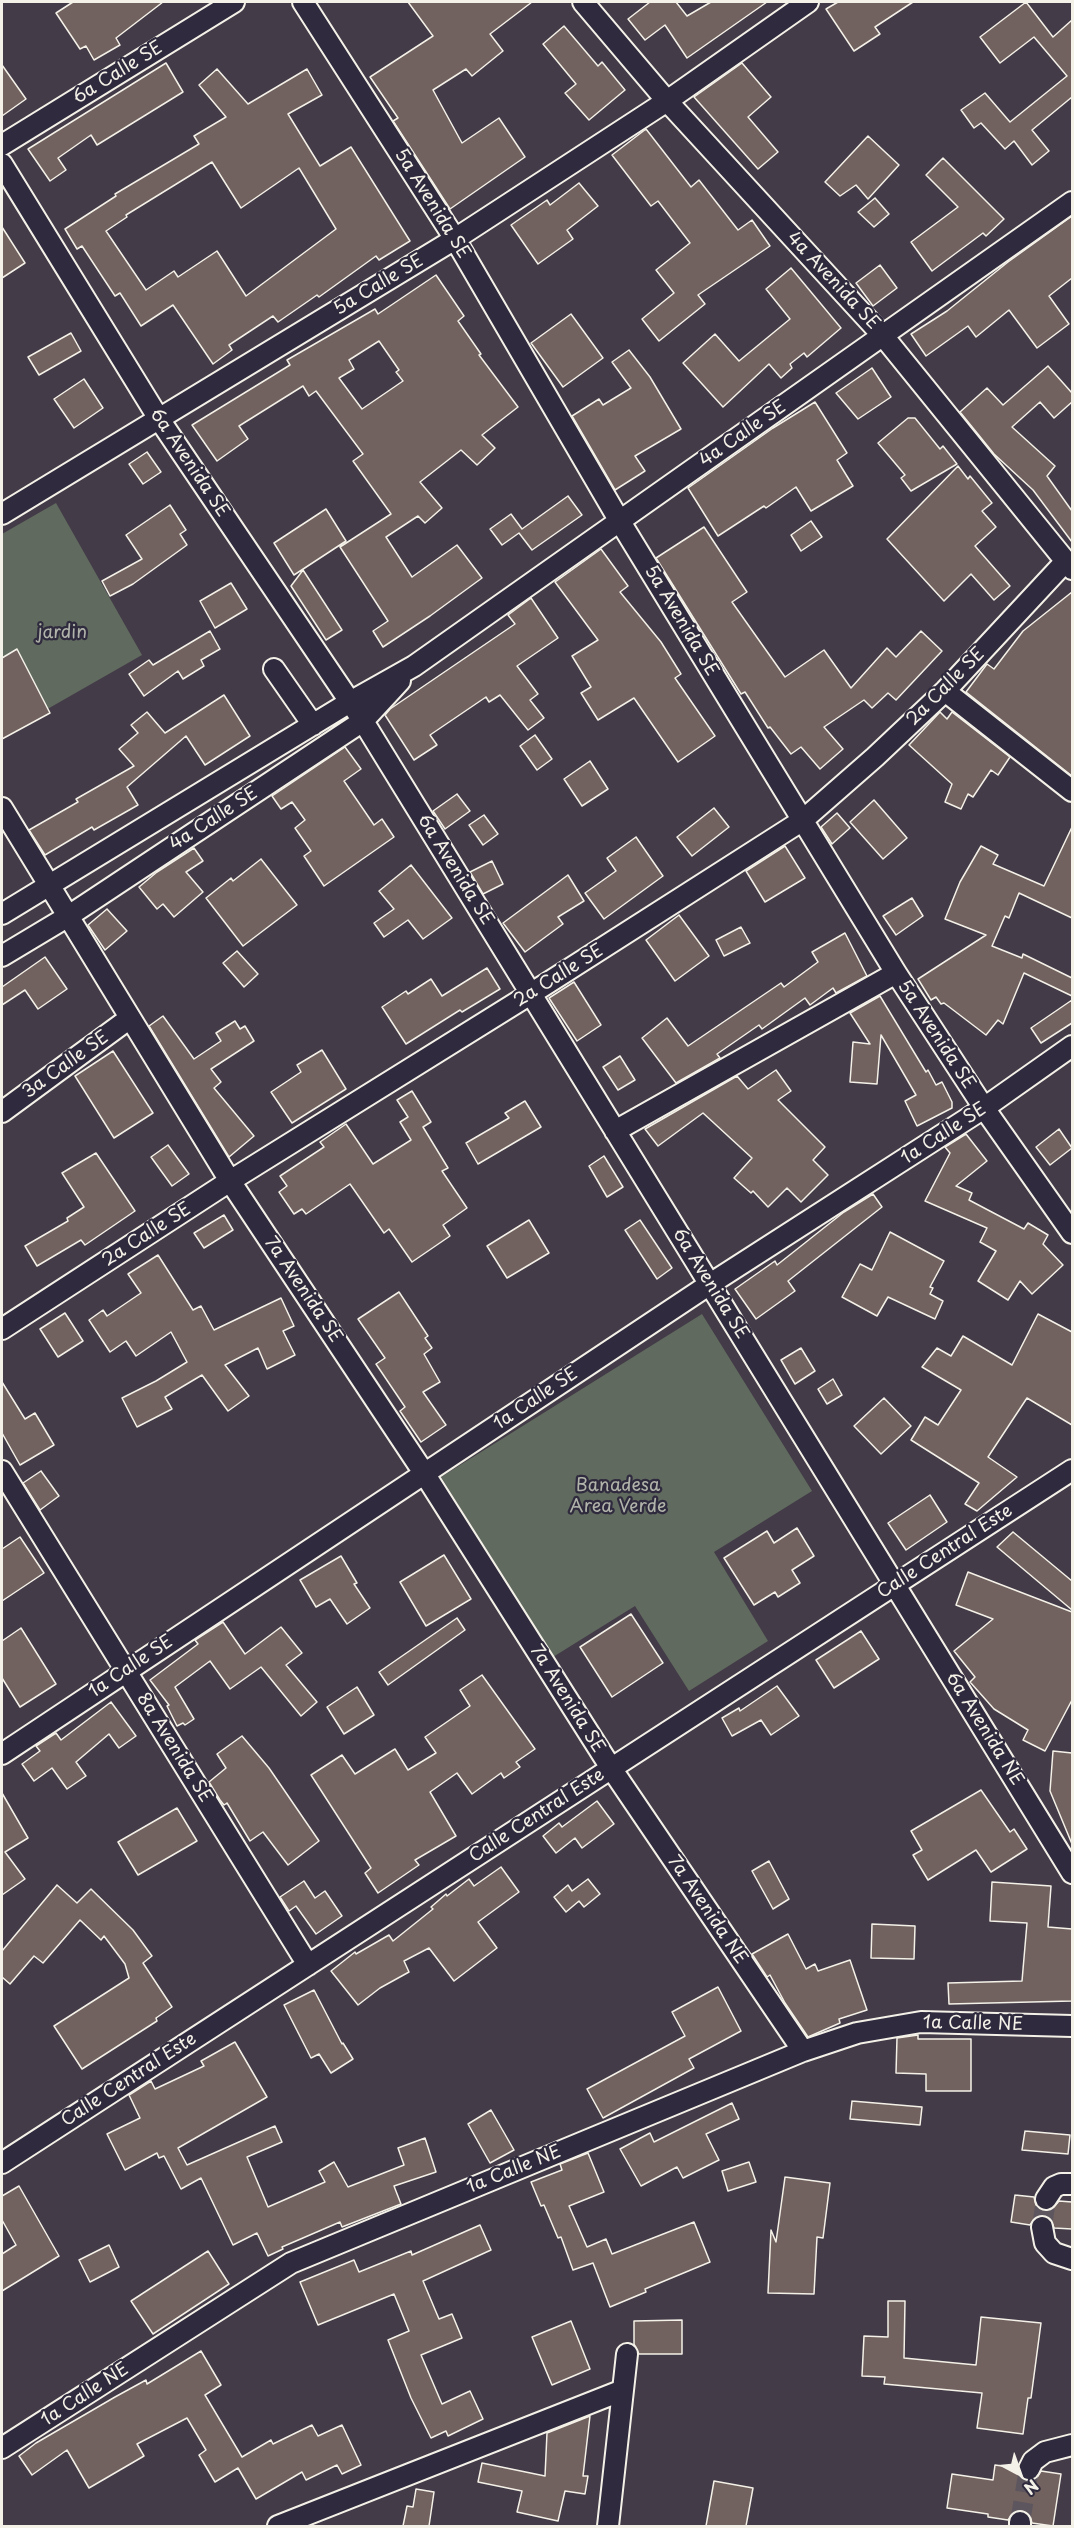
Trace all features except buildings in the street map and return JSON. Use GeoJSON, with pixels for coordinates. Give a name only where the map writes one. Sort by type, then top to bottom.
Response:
{"type":"FeatureCollection","features":[{"type":"Feature","properties":{"kind":"street","name":"6a Calle SE"},"geometry":{"type":"LineString","coordinates":[[2,145],[234,2]]}},
{"type":"Feature","properties":{"kind":"street","name":"5a Avenida SE"},"geometry":{"type":"LineString","coordinates":[[303,2],[455,238],[619,520],[896,973],[984,1108],[1072,1233]]}},
{"type":"Feature","properties":{"kind":"street","name":"4a Avenida SE"},"geometry":{"type":"LineString","coordinates":[[583,2],[667,101],[884,337],[1069,565]]}},
{"type":"Feature","properties":{"kind":"street","name":"5a Calle SE"},"geometry":{"type":"LineString","coordinates":[[2,514],[455,238],[667,101],[808,2]]}},
{"type":"Feature","properties":{"kind":"street","name":"6a Avenida SE"},"geometry":{"type":"LineString","coordinates":[[2,164],[159,419],[363,721],[895,1584]]}},
{"type":"Feature","properties":{"kind":"street","name":"4a Calle SE"},"geometry":{"type":"LineString","coordinates":[[2,914],[350,702],[414,666],[619,520],[884,337],[1072,202]]}},
{"type":"Feature","properties":{"kind":"street","name":"2a Calle SE"},"geometry":{"type":"LineString","coordinates":[[2,1329],[230,1181],[532,993],[803,820],[945,691],[1069,565]]}},
{"type":"Feature","properties":{"kind":"street","name":"4a Calle SE"},"geometry":{"type":"LineString","coordinates":[[2,956],[67,916],[363,721],[414,666]]}},
{"type":"Feature","properties":{"kind":"street"},"geometry":{"type":"LineString","coordinates":[[274,669],[313,725]]}},
{"type":"Feature","properties":{"kind":"street"},"geometry":{"type":"LineString","coordinates":[[945,691],[1072,791]]}},
{"type":"Feature","properties":{"kind":"street","name":"7a Avenida SE"},"geometry":{"type":"LineString","coordinates":[[2,808],[48,887],[230,1181],[424,1473],[611,1768]]}},
{"type":"Feature","properties":{"kind":"street"},"geometry":{"type":"LineString","coordinates":[[615,1131],[896,973]]}},
{"type":"Feature","properties":{"kind":"street","name":"3a Calle SE"},"geometry":{"type":"LineString","coordinates":[[2,1112],[130,1018]]}},
{"type":"Feature","properties":{"kind":"street","name":"1a Calle SE"},"geometry":{"type":"LineString","coordinates":[[2,1754],[710,1284],[984,1108],[1072,1046]]}},
{"type":"Feature","properties":{"kind":"street","name":"Calle Central Este"},"geometry":{"type":"LineString","coordinates":[[2,2163],[1072,1470]]}},
{"type":"Feature","properties":{"kind":"street","name":"8a Avenida SE"},"geometry":{"type":"LineString","coordinates":[[2,1471],[308,1965]]}},
{"type":"Feature","properties":{"kind":"street","name":"6a Avenida NE"},"geometry":{"type":"LineString","coordinates":[[895,1584],[1072,1873]]}},
{"type":"Feature","properties":{"kind":"street","name":"7a Avenida NE"},"geometry":{"type":"LineString","coordinates":[[611,1768],[803,2051]]}},
{"type":"Feature","properties":{"kind":"street","name":"1a Calle NE"},"geometry":{"type":"LineString","coordinates":[[2,2448],[291,2263],[803,2051],[856,2033],[921,2022],[1072,2026]]}},
{"type":"Feature","properties":{"kind":"street"},"geometry":{"type":"LineString","coordinates":[[1046,2199],[1054,2187],[1061,2184],[1072,2184]]}},
{"type":"Feature","properties":{"kind":"street"},"geometry":{"type":"LineString","coordinates":[[1042,2227],[1045,2243],[1054,2253],[1072,2259]]}},
{"type":"Feature","properties":{"kind":"street"},"geometry":{"type":"LineString","coordinates":[[608,2526],[627,2355]]}},
{"type":"Feature","properties":{"kind":"street"},"geometry":{"type":"LineString","coordinates":[[278,2526],[623,2390]]}},
{"type":"Feature","properties":{"kind":"street"},"geometry":{"type":"LineString","coordinates":[[1029,2469],[1033,2461],[1045,2452],[1072,2445]]}},
{"type":"Feature","properties":{"kind":"green space","name":"jardin"},"geometry":{"type":"Polygon","coordinates":[[[56,503],[142,655],[2,735],[2,534],[56,503]]]}},
{"type":"Feature","properties":{"kind":"green space","name":"Banadesa Area Verde"},"geometry":{"type":"Polygon","coordinates":[[[702,1314],[812,1491],[714,1552],[768,1641],[689,1691],[635,1606],[553,1657],[441,1477],[702,1314]]]}},
{"type":"Feature","properties":{"kind":"tunnel"},"geometry":{"type":"LineString","coordinates":[[1042,2227],[1046,2199]]}},
{"type":"Feature","properties":{"kind":"tunnel"},"geometry":{"type":"LineString","coordinates":[[1020,2522],[1029,2469]]}}]}
